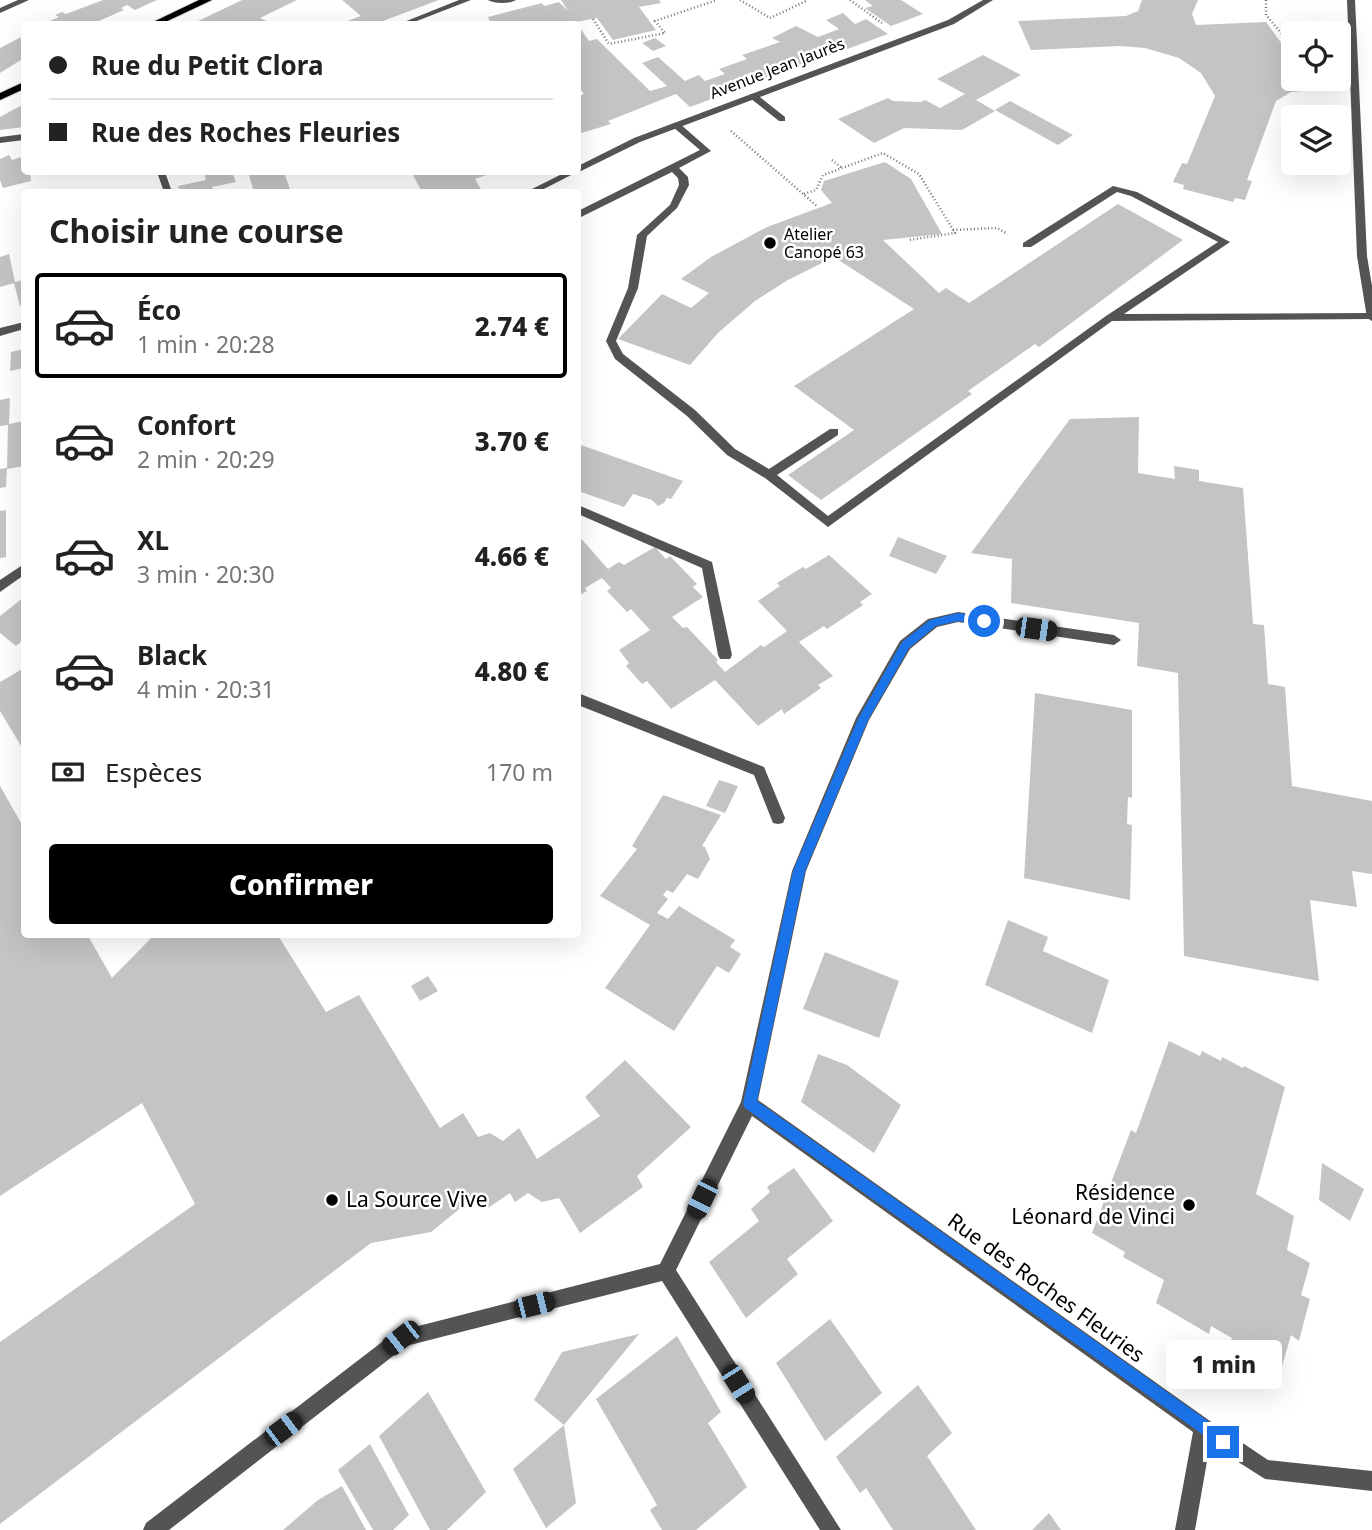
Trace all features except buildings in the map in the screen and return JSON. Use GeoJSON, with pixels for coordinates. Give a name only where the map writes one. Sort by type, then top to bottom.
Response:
{"type":"FeatureCollection","features":[{"type":"Feature","properties":{"kind":"main road"},"geometry":{"type":"LineString","coordinates":[[160,21],[206,0]]}},
{"type":"Feature","properties":{"kind":"main road"},"geometry":{"type":"LineString","coordinates":[[0,97],[21,86]]}},
{"type":"Feature","properties":{"kind":"street"},"geometry":{"type":"LineString","coordinates":[[0,11],[25,0]]}},
{"type":"Feature","properties":{"kind":"street"},"geometry":{"type":"LineString","coordinates":[[411,21],[467,0]]}},
{"type":"Feature","properties":{"kind":"street"},"geometry":{"type":"LineString","coordinates":[[492,0],[512,0]]}},
{"type":"Feature","properties":{"kind":"street","name":"Avenue Jean Jaurès"},"geometry":{"type":"LineString","coordinates":[[581,167],[625,145],[951,22],[989,0]]}},
{"type":"Feature","properties":{"kind":"street"},"geometry":{"type":"LineString","coordinates":[[1110,318],[1372,317],[1362,256],[1351,0]]}},
{"type":"Feature","properties":{"kind":"street"},"geometry":{"type":"LineString","coordinates":[[753,96],[782,119]]}},
{"type":"Feature","properties":{"kind":"street"},"geometry":{"type":"LineString","coordinates":[[581,213],[706,151],[676,125]]}},
{"type":"Feature","properties":{"kind":"street"},"geometry":{"type":"LineString","coordinates":[[0,140],[21,137]]}},
{"type":"Feature","properties":{"kind":"street"},"geometry":{"type":"LineString","coordinates":[[674,169],[683,177],[684,185],[674,206],[642,235],[633,288],[611,341],[619,356],[691,413],[731,452],[769,475],[828,522],[1110,318],[1225,242],[1134,194],[1116,188],[1027,245]]}},
{"type":"Feature","properties":{"kind":"street"},"geometry":{"type":"LineString","coordinates":[[537,189],[566,175]]}},
{"type":"Feature","properties":{"kind":"street"},"geometry":{"type":"LineString","coordinates":[[0,332],[21,327]]}},
{"type":"Feature","properties":{"kind":"street"},"geometry":{"type":"LineString","coordinates":[[769,475],[834,432]]}},
{"type":"Feature","properties":{"kind":"street"},"geometry":{"type":"LineString","coordinates":[[581,510],[708,565],[725,655]]}},
{"type":"Feature","properties":{"kind":"street"},"geometry":{"type":"LineString","coordinates":[[0,587],[21,571]]}},
{"type":"Feature","properties":{"kind":"street"},"geometry":{"type":"LineString","coordinates":[[153,1530],[401,1338],[666,1271],[749,1104],[799,871],[863,719],[905,645],[933,623],[958,617],[1114,640]]}},
{"type":"Feature","properties":{"kind":"street"},"geometry":{"type":"LineString","coordinates":[[581,700],[759,771],[778,818]]}},
{"type":"Feature","properties":{"kind":"street","name":"Rue des Roches Fleuries"},"geometry":{"type":"LineString","coordinates":[[749,1104],[1203,1428],[1265,1469],[1372,1480]]}},
{"type":"Feature","properties":{"kind":"street"},"geometry":{"type":"LineString","coordinates":[[666,1271],[831,1530]]}},
{"type":"Feature","properties":{"kind":"street"},"geometry":{"type":"LineString","coordinates":[[1185,1530],[1203,1428]]}},
{"type":"Feature","properties":{"kind":"path"},"geometry":{"type":"LineString","coordinates":[[593,19],[610,44],[665,33],[654,21],[717,0]]}},
{"type":"Feature","properties":{"kind":"path"},"geometry":{"type":"LineString","coordinates":[[740,0],[770,18],[808,0]]}},
{"type":"Feature","properties":{"kind":"path"},"geometry":{"type":"LineString","coordinates":[[1266,0],[1266,15],[1281,33]]}},
{"type":"Feature","properties":{"kind":"path"},"geometry":{"type":"LineString","coordinates":[[728,128],[818,206]]}},
{"type":"Feature","properties":{"kind":"path"},"geometry":{"type":"LineString","coordinates":[[804,194],[816,190],[823,175],[883,153],[919,174],[955,233],[909,240]]}},
{"type":"Feature","properties":{"kind":"path"},"geometry":{"type":"LineString","coordinates":[[832,160],[842,168]]}},
{"type":"Feature","properties":{"kind":"path"},"geometry":{"type":"LineString","coordinates":[[953,230],[997,228],[1027,245]]}},
{"type":"Feature","properties":{"kind":"place","name":"Atelier Canopé 63"},"geometry":{"type":"Point","coordinates":[770,243]}},
{"type":"Feature","properties":{"kind":"place","name":"La Source Vive"},"geometry":{"type":"Point","coordinates":[332,1200]}},
{"type":"Feature","properties":{"kind":"place","name":"Résidence Léonard de Vinci"},"geometry":{"type":"Point","coordinates":[1189,1205]}},
{"type":"Feature","properties":{"kind":"route"},"geometry":{"type":"LineString","coordinates":[[984,621],[958,617],[933,623],[905,645],[863,719],[799,871],[749,1104],[1223,1442]]}}]}
